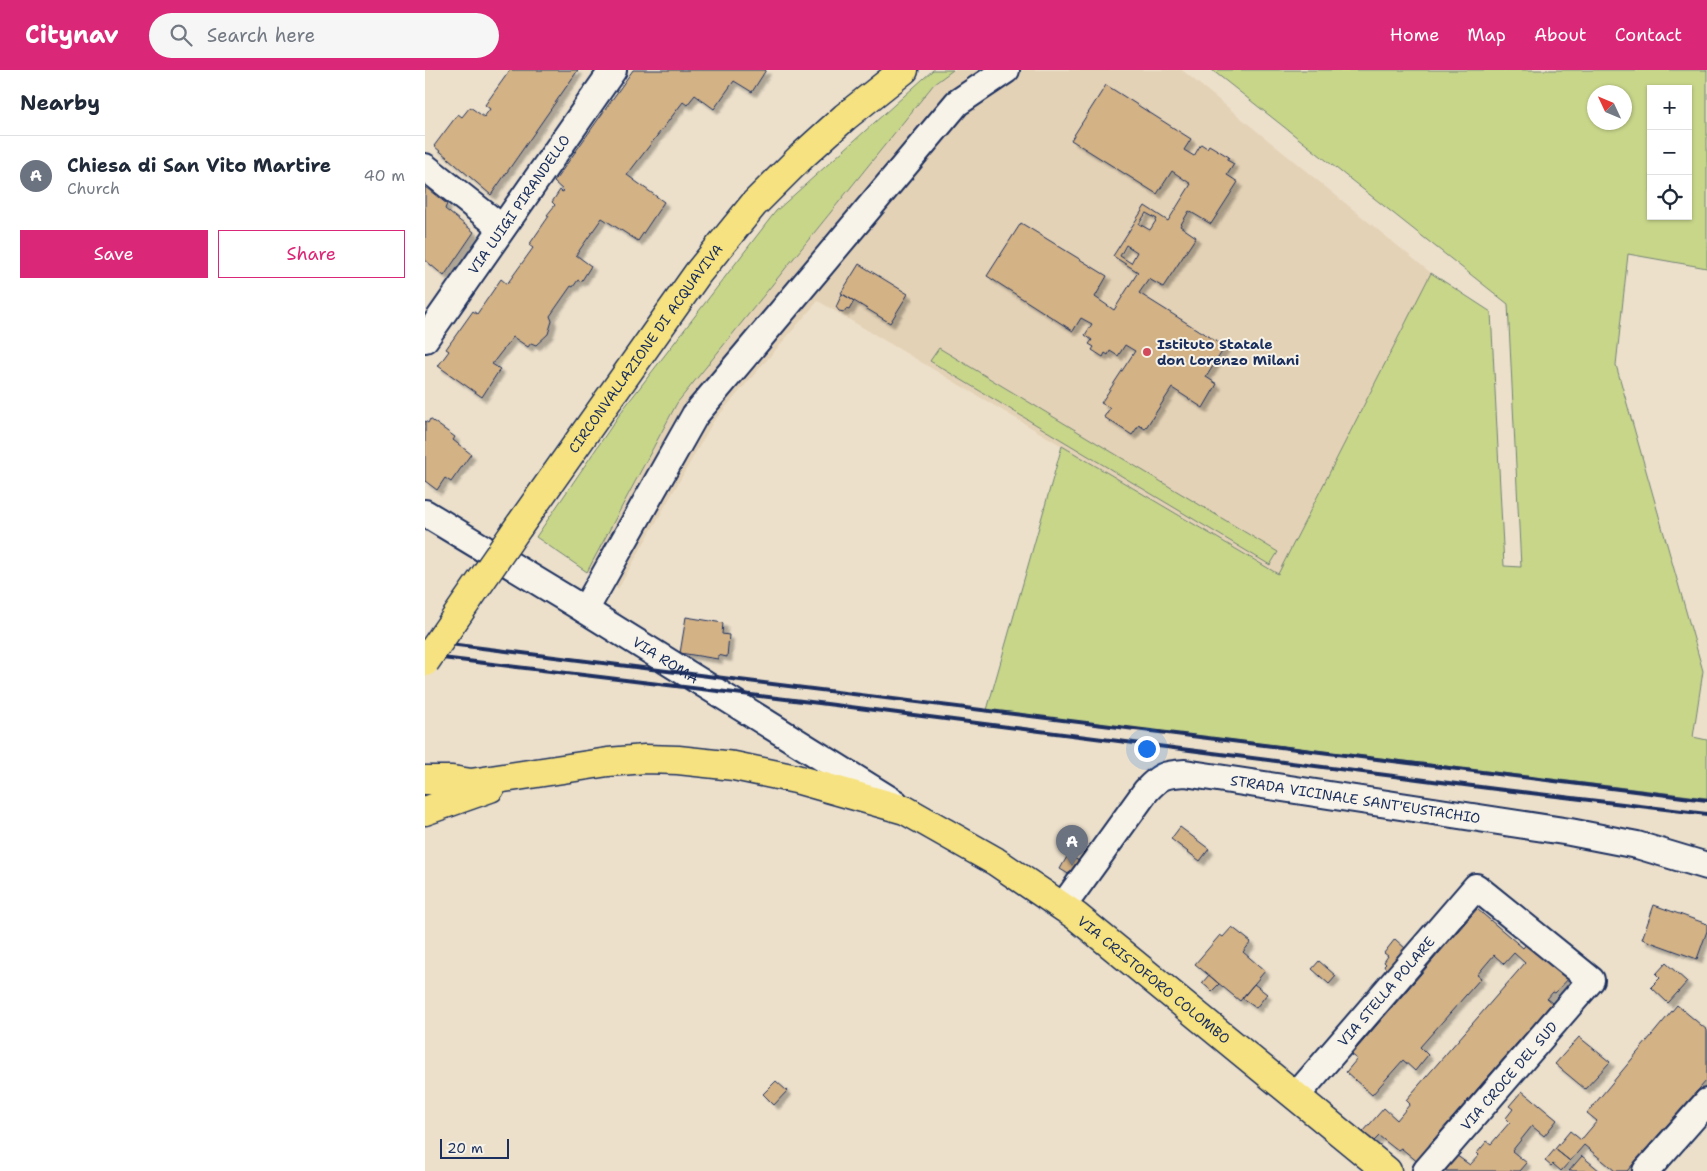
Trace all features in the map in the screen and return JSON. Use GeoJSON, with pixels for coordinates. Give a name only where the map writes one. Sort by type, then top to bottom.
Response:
{"type":"FeatureCollection","features":[{"type":"Feature","properties":{"kind":"main road","name":"CIRCONVALLAZIONE DI ACQUAVIVA"},"geometry":{"type":"LineString","coordinates":[[425,662],[698,272],[754,204],[802,156],[845,117],[904,70]]}},
{"type":"Feature","properties":{"kind":"main road","name":"VIA CRISTOFORO COLOMBO"},"geometry":{"type":"LineString","coordinates":[[567,768],[645,759],[678,760],[734,766],[797,779],[905,810],[995,861],[1063,906],[1387,1171]]}},
{"type":"Feature","properties":{"kind":"main road"},"geometry":{"type":"LineString","coordinates":[[425,760],[433,769],[452,780]]}},
{"type":"Feature","properties":{"kind":"main road"},"geometry":{"type":"LineString","coordinates":[[425,780],[452,780],[471,783],[567,768]]}},
{"type":"Feature","properties":{"kind":"main road"},"geometry":{"type":"LineString","coordinates":[[425,811],[495,786],[567,768]]}},
{"type":"Feature","properties":{"kind":"street","name":"VIA LUIGI PIRANDELLO"},"geometry":{"type":"LineString","coordinates":[[425,339],[613,70]]}},
{"type":"Feature","properties":{"kind":"street"},"geometry":{"type":"LineString","coordinates":[[585,610],[695,415],[957,103],[1006,70]]}},
{"type":"Feature","properties":{"kind":"street"},"geometry":{"type":"LineString","coordinates":[[425,167],[502,228]]}},
{"type":"Feature","properties":{"kind":"street","name":"VIA ROMA"},"geometry":{"type":"LineString","coordinates":[[425,514],[585,610],[905,810]]}},
{"type":"Feature","properties":{"kind":"street","name":"STRADA VICINALE SANT'EUSTACHIO"},"geometry":{"type":"LineString","coordinates":[[1063,906],[1146,791],[1158,778],[1167,774],[1185,773],[1570,832],[1637,845],[1707,866]]}},
{"type":"Feature","properties":{"kind":"street","name":"VIA STELLA POLARE"},"geometry":{"type":"LineString","coordinates":[[1296,1096],[1476,887],[1591,980]]}},
{"type":"Feature","properties":{"kind":"street","name":"VIA CROCE DEL SUD"},"geometry":{"type":"LineString","coordinates":[[1426,1171],[1591,980]]}},
{"type":"Feature","properties":{"kind":"street"},"geometry":{"type":"LineString","coordinates":[[1647,1171],[1707,1102]]}},
{"type":"Feature","properties":{"kind":"shaded area","name":"Istituto Statale don Lorenzo Milani"},"geometry":{"type":"Polygon","coordinates":[[[953,70],[1182,70],[1431,273],[1278,574],[818,301],[713,422],[618,589],[587,572],[677,403],[934,84],[953,70]]]}},
{"type":"Feature","properties":{"kind":"green space"},"geometry":{"type":"Polygon","coordinates":[[[933,70],[953,70],[934,84],[677,403],[587,572],[536,537],[624,408],[776,211],[933,70]]]}},
{"type":"Feature","properties":{"kind":"green space"},"geometry":{"type":"Polygon","coordinates":[[[1212,70],[1707,70],[1707,268],[1628,254],[1616,365],[1703,671],[1693,737],[1707,740],[1707,798],[987,710],[1062,446],[1278,574],[1431,273],[1491,312],[1504,566],[1521,567],[1508,304],[1212,70]]]}},
{"type":"Feature","properties":{"kind":"green space"},"geometry":{"type":"Polygon","coordinates":[[[939,348],[1278,552],[1270,565],[930,361],[939,348]]]}},
{"type":"Feature","properties":{"kind":"building"},"geometry":{"type":"Polygon","coordinates":[[[510,70],[578,70],[491,195],[434,146],[458,114],[462,117],[470,107],[484,117],[490,109],[485,105],[510,70]]]}},
{"type":"Feature","properties":{"kind":"building"},"geometry":{"type":"Polygon","coordinates":[[[633,70],[766,70],[752,92],[734,81],[714,109],[695,95],[687,105],[683,102],[627,175],[664,202],[638,241],[602,218],[576,255],[591,266],[581,282],[578,280],[573,287],[571,286],[550,316],[552,321],[548,334],[536,345],[531,343],[528,347],[513,337],[492,364],[500,369],[482,397],[438,366],[449,351],[446,349],[473,311],[477,314],[501,279],[507,284],[533,248],[529,245],[555,205],[552,202],[560,190],[564,191],[554,182],[633,70]]]}},
{"type":"Feature","properties":{"kind":"building"},"geometry":{"type":"Polygon","coordinates":[[[1106,85],[1191,139],[1184,150],[1194,156],[1201,144],[1207,148],[1209,145],[1229,157],[1227,160],[1234,164],[1227,175],[1238,182],[1211,224],[1189,211],[1180,226],[1196,237],[1163,287],[1149,279],[1139,293],[1225,347],[1206,377],[1217,384],[1203,408],[1172,388],[1145,429],[1139,425],[1132,435],[1104,417],[1110,408],[1101,403],[1135,351],[1125,345],[1118,356],[1110,351],[1108,355],[1105,353],[1103,357],[1092,350],[1094,347],[1089,344],[1092,340],[1085,335],[1092,324],[1081,318],[1073,331],[987,276],[1021,223],[1107,276],[1095,297],[1114,310],[1138,272],[1113,256],[1145,206],[1168,221],[1191,184],[1172,171],[1157,194],[1071,140],[1106,85]],[[1146,213],[1139,224],[1150,230],[1157,219],[1146,213]],[[1126,245],[1120,256],[1131,263],[1137,252],[1126,245]]]}},
{"type":"Feature","properties":{"kind":"building"},"geometry":{"type":"Polygon","coordinates":[[[425,187],[447,204],[445,209],[474,232],[444,276],[425,260],[425,187]]]}},
{"type":"Feature","properties":{"kind":"building"},"geometry":{"type":"Polygon","coordinates":[[[859,264],[908,294],[890,323],[841,293],[859,264]]]}},
{"type":"Feature","properties":{"kind":"building"},"geometry":{"type":"Polygon","coordinates":[[[842,294],[854,301],[849,310],[846,309],[844,312],[839,311],[836,307],[842,294]]]}},
{"type":"Feature","properties":{"kind":"building"},"geometry":{"type":"Polygon","coordinates":[[[430,419],[455,437],[453,440],[471,454],[451,482],[445,478],[437,490],[425,481],[425,421],[428,423],[430,419]]]}},
{"type":"Feature","properties":{"kind":"building"},"geometry":{"type":"Polygon","coordinates":[[[686,617],[723,623],[722,634],[729,635],[727,657],[718,655],[718,659],[680,653],[686,617]]]}},
{"type":"Feature","properties":{"kind":"building"},"geometry":{"type":"Polygon","coordinates":[[[1180,827],[1209,849],[1200,861],[1171,839],[1180,827]]]}},
{"type":"Feature","properties":{"kind":"building"},"geometry":{"type":"Polygon","coordinates":[[[1068,855],[1083,863],[1075,878],[1060,869],[1068,855]]]}},
{"type":"Feature","properties":{"kind":"building"},"geometry":{"type":"Polygon","coordinates":[[[1654,905],[1707,924],[1707,931],[1697,959],[1642,939],[1654,905]]]}},
{"type":"Feature","properties":{"kind":"building"},"geometry":{"type":"Polygon","coordinates":[[[1477,909],[1523,948],[1531,938],[1571,976],[1547,999],[1552,1003],[1429,1145],[1433,1148],[1419,1163],[1401,1148],[1398,1150],[1394,1148],[1379,1136],[1374,1141],[1363,1132],[1384,1108],[1397,1120],[1410,1104],[1406,1100],[1525,963],[1514,953],[1504,964],[1494,955],[1477,975],[1481,978],[1420,1047],[1428,1055],[1415,1071],[1403,1060],[1372,1095],[1346,1072],[1357,1059],[1351,1055],[1477,909]]]}},
{"type":"Feature","properties":{"kind":"building"},"geometry":{"type":"Polygon","coordinates":[[[1232,927],[1251,942],[1243,952],[1265,971],[1240,1001],[1195,964],[1220,935],[1223,937],[1232,927]]]}},
{"type":"Feature","properties":{"kind":"building"},"geometry":{"type":"Polygon","coordinates":[[[1395,939],[1406,949],[1387,971],[1384,962],[1388,956],[1384,953],[1395,939]]]}},
{"type":"Feature","properties":{"kind":"building"},"geometry":{"type":"Polygon","coordinates":[[[1319,961],[1336,976],[1329,984],[1312,969],[1319,961]]]}},
{"type":"Feature","properties":{"kind":"building"},"geometry":{"type":"Polygon","coordinates":[[[1666,963],[1687,982],[1668,1003],[1651,987],[1660,978],[1656,974],[1666,963]]]}},
{"type":"Feature","properties":{"kind":"building"},"geometry":{"type":"Polygon","coordinates":[[[1209,975],[1219,984],[1212,991],[1202,983],[1209,975]]]}},
{"type":"Feature","properties":{"kind":"building"},"geometry":{"type":"Polygon","coordinates":[[[1254,984],[1267,994],[1256,1008],[1242,998],[1254,984]]]}},
{"type":"Feature","properties":{"kind":"building"},"geometry":{"type":"Polygon","coordinates":[[[1677,1005],[1707,1030],[1707,1080],[1627,1171],[1615,1171],[1584,1145],[1570,1161],[1555,1149],[1570,1131],[1581,1140],[1597,1121],[1587,1113],[1677,1005]]]}},
{"type":"Feature","properties":{"kind":"building"},"geometry":{"type":"Polygon","coordinates":[[[1579,1037],[1610,1062],[1585,1089],[1555,1064],[1579,1037]]]}},
{"type":"Feature","properties":{"kind":"building"},"geometry":{"type":"Polygon","coordinates":[[[776,1081],[787,1091],[774,1105],[763,1094],[776,1081]]]}},
{"type":"Feature","properties":{"kind":"building"},"geometry":{"type":"Polygon","coordinates":[[[1522,1091],[1557,1120],[1544,1136],[1532,1126],[1512,1151],[1527,1163],[1520,1171],[1438,1171],[1453,1153],[1470,1165],[1479,1155],[1477,1153],[1487,1141],[1491,1144],[1510,1122],[1506,1118],[1513,1109],[1509,1106],[1522,1091]]]}},
{"type":"Feature","properties":{"kind":"building"},"geometry":{"type":"Polygon","coordinates":[[[1555,1149],[1570,1161],[1561,1171],[1553,1164],[1551,1166],[1545,1161],[1555,1149]]]}},
{"type":"Feature","properties":{"kind":"building"},"geometry":{"type":"Polygon","coordinates":[[[1582,1156],[1600,1171],[1569,1171],[1582,1156]]]}},
{"type":"Feature","properties":{"kind":"railway"},"geometry":{"type":"LineString","coordinates":[[425,641],[1707,800]]}},
{"type":"Feature","properties":{"kind":"railway"},"geometry":{"type":"LineString","coordinates":[[425,656],[819,703],[1707,814]]}},
{"type":"Feature","properties":{"kind":"place","name":"Istituto Statale don Lorenzo Milani"},"geometry":{"type":"Point","coordinates":[1147,352]}},
{"type":"Feature","properties":{"kind":"place","name":"Chiesa di San Vito Martire"},"geometry":{"type":"Point","coordinates":[1072,866]}}]}
